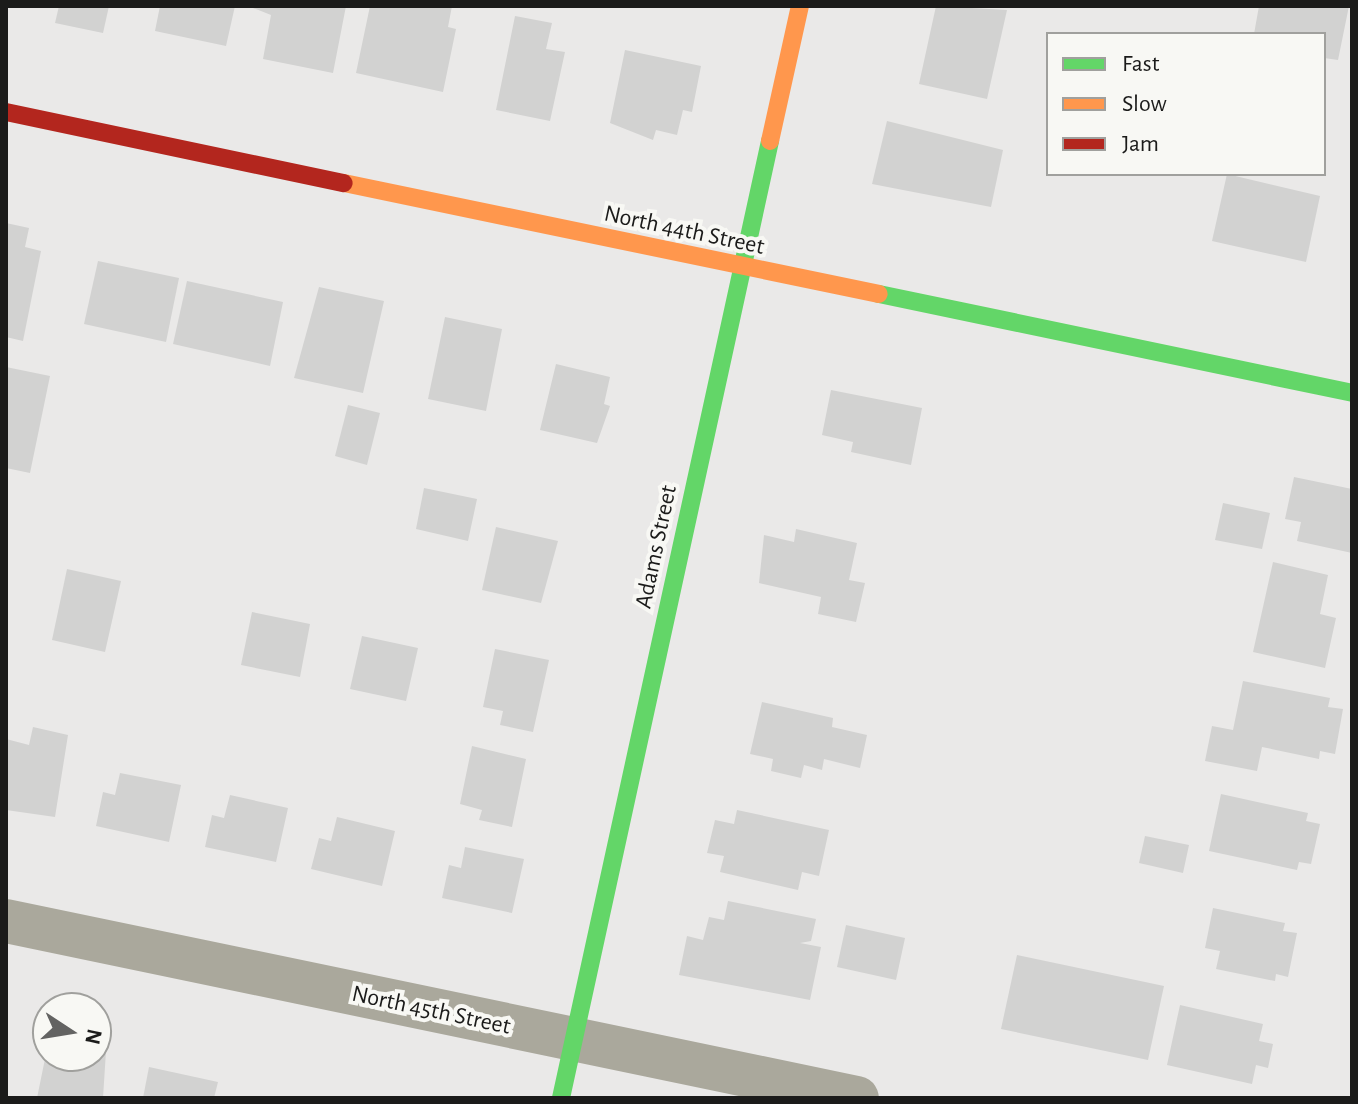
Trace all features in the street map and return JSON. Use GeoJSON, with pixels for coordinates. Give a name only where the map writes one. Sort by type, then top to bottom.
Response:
{"type":"FeatureCollection","features":[{"type":"Feature","properties":{"kind":"street","name":"Adams Street"},"geometry":{"type":"LineString","coordinates":[[561,1098],[800,6]]}},
{"type":"Feature","properties":{"kind":"street","name":"North 44th Street"},"geometry":{"type":"LineString","coordinates":[[6,112],[1352,393]]}},
{"type":"Feature","properties":{"kind":"street","name":"North 45th Street"},"geometry":{"type":"LineString","coordinates":[[6,921],[574,1042],[857,1098]]}},
{"type":"Feature","properties":{"kind":"building"},"geometry":{"type":"Polygon","coordinates":[[[59,6],[109,6],[103,33],[55,23],[59,6]]]}},
{"type":"Feature","properties":{"kind":"building"},"geometry":{"type":"Polygon","coordinates":[[[160,6],[235,6],[226,46],[155,31],[160,6]]]}},
{"type":"Feature","properties":{"kind":"building"},"geometry":{"type":"Polygon","coordinates":[[[248,6],[346,6],[333,73],[263,59],[271,15],[248,6]]]}},
{"type":"Feature","properties":{"kind":"building"},"geometry":{"type":"Polygon","coordinates":[[[370,6],[452,6],[448,27],[456,29],[443,92],[356,73],[370,6]]]}},
{"type":"Feature","properties":{"kind":"building"},"geometry":{"type":"Polygon","coordinates":[[[936,6],[1007,10],[987,99],[919,84],[936,6]]]}},
{"type":"Feature","properties":{"kind":"building"},"geometry":{"type":"Polygon","coordinates":[[[1259,6],[1349,6],[1338,60],[1326,58],[1326,32],[1254,32],[1259,6]]]}},
{"type":"Feature","properties":{"kind":"building"},"geometry":{"type":"Polygon","coordinates":[[[515,16],[552,23],[546,49],[565,52],[550,121],[496,110],[515,16]]]}},
{"type":"Feature","properties":{"kind":"building"},"geometry":{"type":"Polygon","coordinates":[[[625,50],[701,66],[692,112],[683,110],[677,135],[656,130],[653,140],[610,123],[625,50]]]}},
{"type":"Feature","properties":{"kind":"building"},"geometry":{"type":"Polygon","coordinates":[[[887,121],[1003,150],[991,207],[872,184],[887,121]]]}},
{"type":"Feature","properties":{"kind":"building"},"geometry":{"type":"Polygon","coordinates":[[[1227,176],[1320,196],[1306,262],[1212,241],[1227,176]]]}},
{"type":"Feature","properties":{"kind":"building"},"geometry":{"type":"Polygon","coordinates":[[[6,223],[29,228],[25,247],[41,251],[23,341],[6,337],[6,223]]]}},
{"type":"Feature","properties":{"kind":"building"},"geometry":{"type":"Polygon","coordinates":[[[98,261],[179,278],[166,342],[84,324],[98,261]]]}},
{"type":"Feature","properties":{"kind":"building"},"geometry":{"type":"Polygon","coordinates":[[[187,281],[283,302],[270,366],[173,344],[187,281]]]}},
{"type":"Feature","properties":{"kind":"building"},"geometry":{"type":"Polygon","coordinates":[[[319,287],[384,301],[363,393],[294,378],[319,287]]]}},
{"type":"Feature","properties":{"kind":"building"},"geometry":{"type":"Polygon","coordinates":[[[445,317],[502,329],[486,411],[428,399],[445,317]]]}},
{"type":"Feature","properties":{"kind":"building"},"geometry":{"type":"Polygon","coordinates":[[[556,364],[610,377],[604,404],[610,406],[597,443],[540,430],[556,364]]]}},
{"type":"Feature","properties":{"kind":"building"},"geometry":{"type":"Polygon","coordinates":[[[6,367],[50,376],[30,473],[6,468],[6,367]]]}},
{"type":"Feature","properties":{"kind":"building"},"geometry":{"type":"Polygon","coordinates":[[[831,390],[922,408],[911,465],[851,452],[853,442],[822,435],[831,390]]]}},
{"type":"Feature","properties":{"kind":"building"},"geometry":{"type":"Polygon","coordinates":[[[348,405],[380,413],[367,465],[335,456],[348,405]]]}},
{"type":"Feature","properties":{"kind":"building"},"geometry":{"type":"Polygon","coordinates":[[[1294,477],[1352,489],[1352,553],[1297,541],[1301,522],[1285,519],[1294,477]]]}},
{"type":"Feature","properties":{"kind":"building"},"geometry":{"type":"Polygon","coordinates":[[[424,488],[477,499],[468,541],[416,529],[424,488]]]}},
{"type":"Feature","properties":{"kind":"building"},"geometry":{"type":"Polygon","coordinates":[[[1223,503],[1270,513],[1262,549],[1215,540],[1223,503]]]}},
{"type":"Feature","properties":{"kind":"building"},"geometry":{"type":"Polygon","coordinates":[[[496,527],[558,541],[541,603],[482,590],[496,527]]]}},
{"type":"Feature","properties":{"kind":"building"},"geometry":{"type":"Polygon","coordinates":[[[796,529],[857,543],[849,580],[865,583],[856,622],[818,614],[821,597],[759,583],[764,535],[794,542],[796,529]]]}},
{"type":"Feature","properties":{"kind":"building"},"geometry":{"type":"Polygon","coordinates":[[[1273,562],[1328,575],[1320,614],[1336,618],[1325,668],[1253,652],[1273,562]]]}},
{"type":"Feature","properties":{"kind":"building"},"geometry":{"type":"Polygon","coordinates":[[[67,569],[121,581],[105,652],[52,640],[67,569]]]}},
{"type":"Feature","properties":{"kind":"building"},"geometry":{"type":"Polygon","coordinates":[[[252,612],[310,624],[300,677],[241,665],[252,612]]]}},
{"type":"Feature","properties":{"kind":"building"},"geometry":{"type":"Polygon","coordinates":[[[362,636],[418,648],[406,701],[350,689],[362,636]]]}},
{"type":"Feature","properties":{"kind":"building"},"geometry":{"type":"Polygon","coordinates":[[[495,649],[549,660],[533,732],[500,725],[503,711],[483,707],[495,649]]]}},
{"type":"Feature","properties":{"kind":"building"},"geometry":{"type":"Polygon","coordinates":[[[1243,681],[1330,698],[1328,707],[1343,709],[1335,754],[1320,751],[1319,759],[1262,747],[1257,771],[1205,761],[1212,726],[1233,730],[1243,681]]]}},
{"type":"Feature","properties":{"kind":"building"},"geometry":{"type":"Polygon","coordinates":[[[762,702],[833,718],[832,727],[867,735],[860,768],[824,759],[822,770],[804,765],[801,778],[771,771],[773,759],[750,754],[762,702]]]}},
{"type":"Feature","properties":{"kind":"building"},"geometry":{"type":"Polygon","coordinates":[[[33,727],[68,735],[55,817],[6,810],[6,739],[29,745],[33,727]]]}},
{"type":"Feature","properties":{"kind":"building"},"geometry":{"type":"Polygon","coordinates":[[[472,746],[526,759],[512,827],[479,820],[482,810],[460,804],[472,746]]]}},
{"type":"Feature","properties":{"kind":"building"},"geometry":{"type":"Polygon","coordinates":[[[120,773],[181,785],[169,842],[96,826],[103,792],[115,795],[120,773]]]}},
{"type":"Feature","properties":{"kind":"building"},"geometry":{"type":"Polygon","coordinates":[[[1221,794],[1308,813],[1306,821],[1320,824],[1311,864],[1299,862],[1297,870],[1209,851],[1221,794]]]}},
{"type":"Feature","properties":{"kind":"building"},"geometry":{"type":"Polygon","coordinates":[[[230,795],[288,808],[276,862],[205,847],[212,815],[224,818],[230,795]]]}},
{"type":"Feature","properties":{"kind":"building"},"geometry":{"type":"Polygon","coordinates":[[[737,810],[829,830],[819,876],[802,872],[798,890],[720,872],[724,856],[707,853],[715,820],[734,824],[737,810]]]}},
{"type":"Feature","properties":{"kind":"building"},"geometry":{"type":"Polygon","coordinates":[[[337,817],[395,831],[382,886],[311,869],[319,838],[331,841],[337,817]]]}},
{"type":"Feature","properties":{"kind":"building"},"geometry":{"type":"Polygon","coordinates":[[[1145,836],[1189,845],[1183,873],[1139,863],[1145,836]]]}},
{"type":"Feature","properties":{"kind":"building"},"geometry":{"type":"Polygon","coordinates":[[[465,847],[524,859],[512,913],[442,898],[449,865],[461,868],[465,847]]]}},
{"type":"Feature","properties":{"kind":"building"},"geometry":{"type":"Polygon","coordinates":[[[728,901],[816,919],[811,941],[800,943],[821,947],[810,1000],[679,975],[687,936],[703,940],[709,917],[724,920],[728,901]]]}},
{"type":"Feature","properties":{"kind":"building"},"geometry":{"type":"Polygon","coordinates":[[[1213,908],[1285,923],[1283,931],[1297,933],[1288,977],[1276,974],[1275,981],[1216,969],[1220,951],[1205,948],[1213,908]]]}},
{"type":"Feature","properties":{"kind":"building"},"geometry":{"type":"Polygon","coordinates":[[[846,925],[905,938],[896,980],[837,967],[846,925]]]}},
{"type":"Feature","properties":{"kind":"building"},"geometry":{"type":"Polygon","coordinates":[[[1017,955],[1164,986],[1148,1060],[1001,1029],[1017,955]]]}},
{"type":"Feature","properties":{"kind":"building"},"geometry":{"type":"Polygon","coordinates":[[[1180,1005],[1263,1024],[1259,1041],[1273,1044],[1268,1068],[1256,1065],[1252,1084],[1167,1065],[1180,1005]]]}},
{"type":"Feature","properties":{"kind":"building"},"geometry":{"type":"Polygon","coordinates":[[[149,1067],[218,1082],[214,1098],[143,1098],[149,1067]]]}},
{"type":"Feature","properties":{"kind":"building"},"geometry":{"type":"Polygon","coordinates":[[[42,1072],[105,1072],[103,1098],[37,1098],[42,1072]]]}},
{"type":"Feature","properties":{"kind":"traffic: fast"},"geometry":{"type":"LineString","coordinates":[[561,1098],[770,141]]}},
{"type":"Feature","properties":{"kind":"traffic: fast"},"geometry":{"type":"LineString","coordinates":[[879,294],[1352,393]]}},
{"type":"Feature","properties":{"kind":"traffic: slow"},"geometry":{"type":"LineString","coordinates":[[770,141],[800,6]]}},
{"type":"Feature","properties":{"kind":"traffic: slow"},"geometry":{"type":"LineString","coordinates":[[344,183],[879,294]]}},
{"type":"Feature","properties":{"kind":"traffic: jam"},"geometry":{"type":"LineString","coordinates":[[6,112],[344,183]]}}]}
